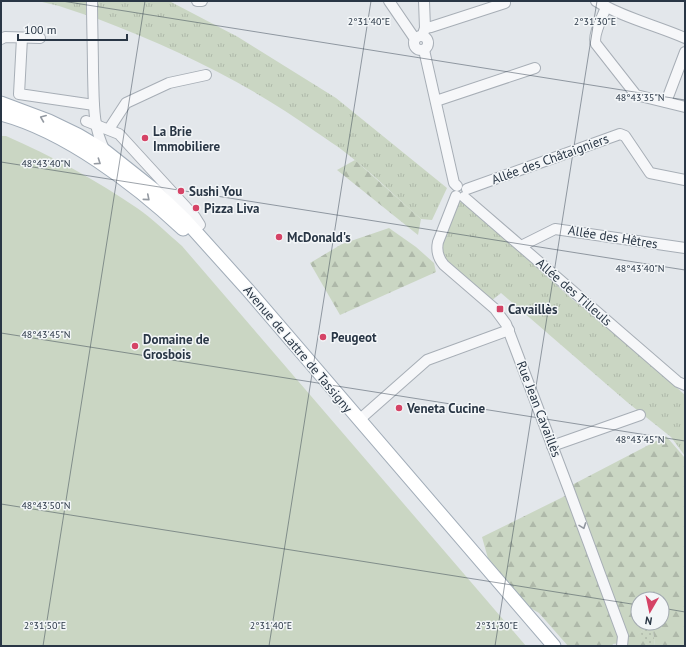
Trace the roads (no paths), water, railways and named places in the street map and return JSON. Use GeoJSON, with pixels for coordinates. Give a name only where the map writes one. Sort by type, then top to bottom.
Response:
{"type":"FeatureCollection","features":[{"type":"Feature","properties":{"kind":"main road","name":"Avenue de Lattre de Tassigny"},"geometry":{"type":"LineString","coordinates":[[1,103],[49,121],[80,143],[105,151],[153,189],[195,229],[554,646]]}},
{"type":"Feature","properties":{"kind":"main road"},"geometry":{"type":"LineString","coordinates":[[1,114],[80,143],[139,191],[193,239],[545,646]]}},
{"type":"Feature","properties":{"kind":"street"},"geometry":{"type":"LineString","coordinates":[[92,1],[95,125],[98,139],[105,151]]}},
{"type":"Feature","properties":{"kind":"street"},"geometry":{"type":"LineString","coordinates":[[197,1],[202,1]]}},
{"type":"Feature","properties":{"kind":"street"},"geometry":{"type":"LineString","coordinates":[[389,1],[427,39],[428,43],[424,50],[454,183],[461,192]]}},
{"type":"Feature","properties":{"kind":"street"},"geometry":{"type":"LineString","coordinates":[[421,34],[424,1]]}},
{"type":"Feature","properties":{"kind":"street"},"geometry":{"type":"LineString","coordinates":[[596,1],[606,7],[641,22],[685,38]]}},
{"type":"Feature","properties":{"kind":"street"},"geometry":{"type":"LineString","coordinates":[[421,34],[430,27],[505,3]]}},
{"type":"Feature","properties":{"kind":"street"},"geometry":{"type":"LineString","coordinates":[[606,7],[595,36],[595,42],[636,95],[685,107]]}},
{"type":"Feature","properties":{"kind":"street"},"geometry":{"type":"LineString","coordinates":[[1,39],[5,37],[40,38]]}},
{"type":"Feature","properties":{"kind":"street"},"geometry":{"type":"LineString","coordinates":[[22,38],[19,94],[94,105]]}},
{"type":"Feature","properties":{"kind":"street"},"geometry":{"type":"LineString","coordinates":[[666,102],[685,52]]}},
{"type":"Feature","properties":{"kind":"street"},"geometry":{"type":"LineString","coordinates":[[436,100],[535,68]]}},
{"type":"Feature","properties":{"kind":"street"},"geometry":{"type":"LineString","coordinates":[[110,129],[126,103],[169,83],[206,75]]}},
{"type":"Feature","properties":{"kind":"street"},"geometry":{"type":"LineString","coordinates":[[80,143],[86,121],[94,105]]}},
{"type":"Feature","properties":{"kind":"street"},"geometry":{"type":"LineString","coordinates":[[86,121],[110,129],[119,134],[200,225]]}},
{"type":"Feature","properties":{"kind":"street"},"geometry":{"type":"LineString","coordinates":[[80,143],[95,125]]}},
{"type":"Feature","properties":{"kind":"street","name":"Allée des Châtaigniers"},"geometry":{"type":"LineString","coordinates":[[461,192],[620,134],[625,136],[650,174],[685,180]]}},
{"type":"Feature","properties":{"kind":"street","name":"Allée des Tilleuls"},"geometry":{"type":"LineString","coordinates":[[461,192],[672,377],[685,385]]}},
{"type":"Feature","properties":{"kind":"street","name":"Rue Jean Cavaillès"},"geometry":{"type":"LineString","coordinates":[[461,192],[438,242],[438,257],[444,265],[495,308],[509,330],[623,636],[622,646]]}},
{"type":"Feature","properties":{"kind":"street","name":"Allée des Hêtres"},"geometry":{"type":"LineString","coordinates":[[522,246],[555,229],[685,248]]}},
{"type":"Feature","properties":{"kind":"street"},"geometry":{"type":"LineString","coordinates":[[359,420],[427,360],[509,330]]}},
{"type":"Feature","properties":{"kind":"street"},"geometry":{"type":"LineString","coordinates":[[552,446],[640,415]]}},
{"type":"Feature","properties":{"kind":"place","name":"La Brie Immobiliere"},"geometry":{"type":"Point","coordinates":[145,138]}},
{"type":"Feature","properties":{"kind":"place","name":"Sushi You"},"geometry":{"type":"Point","coordinates":[181,191]}},
{"type":"Feature","properties":{"kind":"place","name":"Pizza Liva"},"geometry":{"type":"Point","coordinates":[196,208]}},
{"type":"Feature","properties":{"kind":"place","name":"McDonald's"},"geometry":{"type":"Point","coordinates":[279,237]}},
{"type":"Feature","properties":{"kind":"place","name":"Cavaillès"},"geometry":{"type":"Point","coordinates":[500,309]}},
{"type":"Feature","properties":{"kind":"place","name":"Peugeot"},"geometry":{"type":"Point","coordinates":[323,337]}},
{"type":"Feature","properties":{"kind":"place","name":"Domaine de Grosbois"},"geometry":{"type":"Point","coordinates":[135,346]}},
{"type":"Feature","properties":{"kind":"place","name":"Veneta Cucine"},"geometry":{"type":"Point","coordinates":[399,408]}}]}
